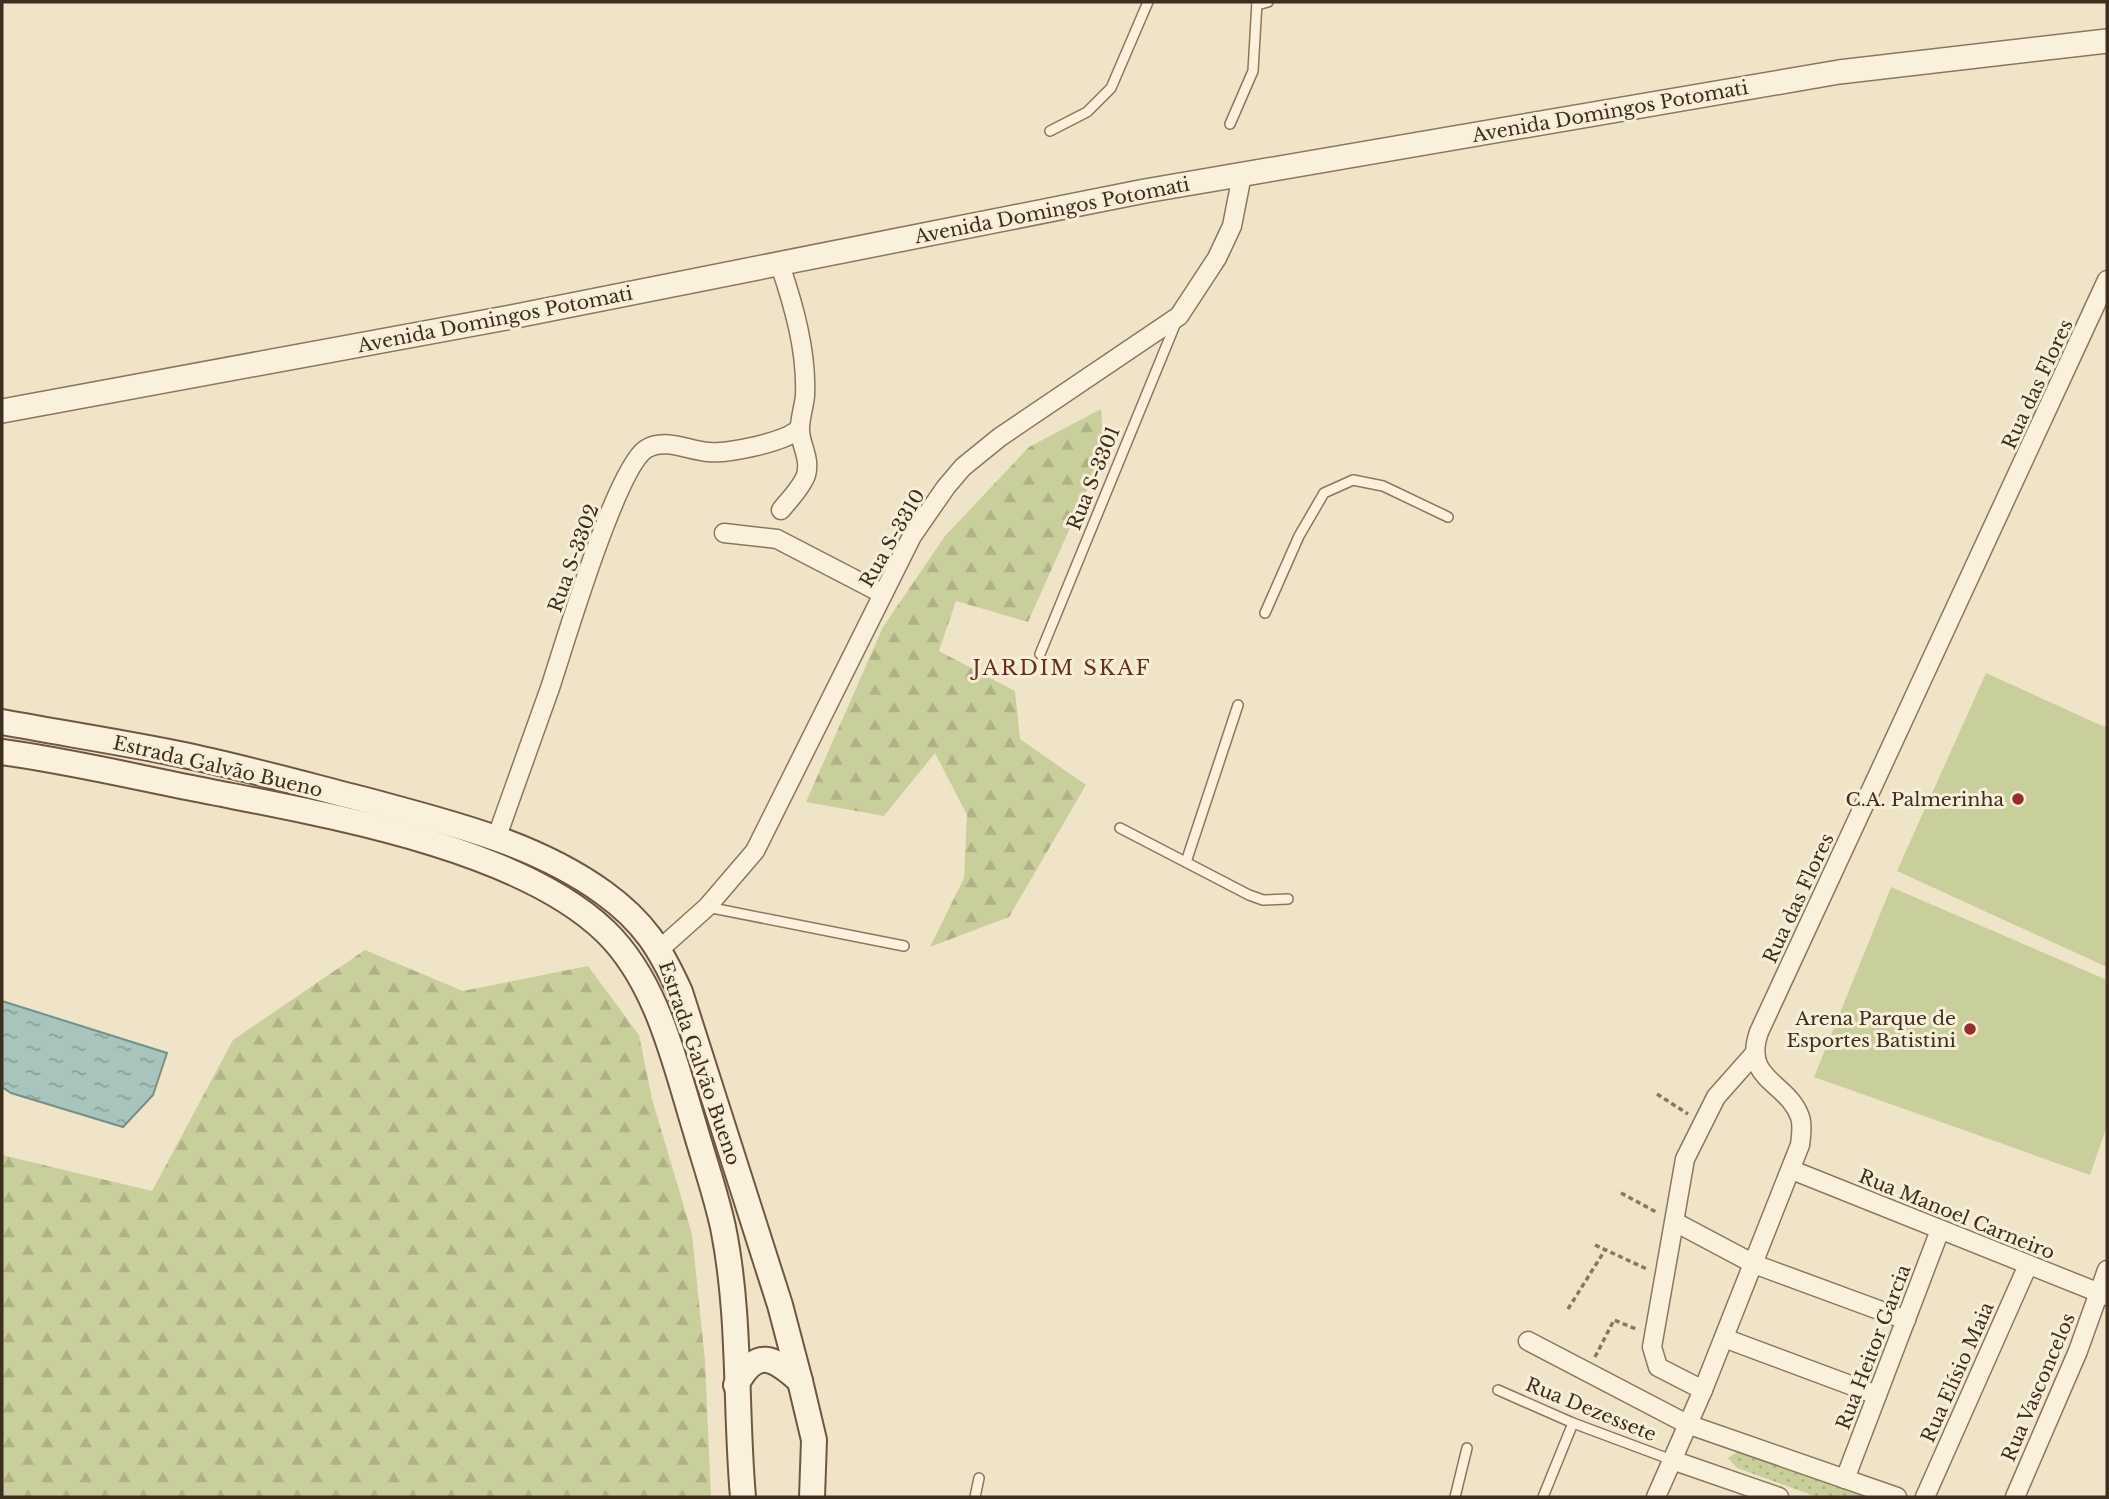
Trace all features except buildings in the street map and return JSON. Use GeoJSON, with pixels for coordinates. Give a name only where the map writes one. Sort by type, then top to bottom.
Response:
{"type":"FeatureCollection","features":[{"type":"Feature","properties":{"kind":"main road","name":"Estrada Galvão Bueno"},"geometry":{"type":"LineString","coordinates":[[2,722],[180,754],[413,813],[496,839],[546,858],[596,888],[636,921],[660,949],[697,1042],[780,1305],[814,1440],[812,1497]]}},
{"type":"Feature","properties":{"kind":"main road","name":"Estrada Galvão Bueno"},"geometry":{"type":"LineString","coordinates":[[2,752],[222,794],[403,834],[534,882],[584,914],[607,933],[633,965],[651,997],[723,1225],[736,1319],[736,1385],[743,1497]]}},
{"type":"Feature","properties":{"kind":"main road"},"geometry":{"type":"LineString","coordinates":[[736,1385],[752,1364],[766,1359],[777,1362],[800,1381]]}},
{"type":"Feature","properties":{"kind":"street","name":"Avenida Domingos Potomati"},"geometry":{"type":"LineString","coordinates":[[2,411],[780,265],[1241,175],[1839,72],[2107,41]]}},
{"type":"Feature","properties":{"kind":"street","name":"Rua S-3310"},"geometry":{"type":"LineString","coordinates":[[660,949],[707,907],[755,851],[912,536],[964,467],[1050,401],[1179,316],[1217,258],[1232,226],[1241,175]]}},
{"type":"Feature","properties":{"kind":"street"},"geometry":{"type":"LineString","coordinates":[[780,265],[791,296],[802,349],[805,394],[799,428],[806,447],[806,475],[781,510]]}},
{"type":"Feature","properties":{"kind":"street","name":"Rua das Flores"},"geometry":{"type":"LineString","coordinates":[[1755,1053],[1759,1032],[2107,280]]}},
{"type":"Feature","properties":{"kind":"street","name":"Rua S-3302"},"geometry":{"type":"LineString","coordinates":[[496,839],[594,553],[636,458],[652,446],[664,444],[708,452],[742,449],[789,436],[799,428]]}},
{"type":"Feature","properties":{"kind":"street"},"geometry":{"type":"LineString","coordinates":[[724,533],[777,539],[883,594]]}},
{"type":"Feature","properties":{"kind":"street"},"geometry":{"type":"LineString","coordinates":[[1656,1497],[1703,1390],[1800,1145],[1800,1117],[1762,1073],[1755,1053],[1725,1084],[1701,1123],[1685,1159],[1652,1346],[1658,1367],[1703,1390]]}},
{"type":"Feature","properties":{"kind":"street","name":"Rua Manoel Carneiro"},"geometry":{"type":"LineString","coordinates":[[1792,1170],[2103,1294]]}},
{"type":"Feature","properties":{"kind":"street"},"geometry":{"type":"LineString","coordinates":[[1675,1222],[1754,1264],[1906,1320]]}},
{"type":"Feature","properties":{"kind":"street","name":"Rua Heitor Garcia"},"geometry":{"type":"LineString","coordinates":[[1845,1479],[1940,1230]]}},
{"type":"Feature","properties":{"kind":"street","name":"Rua Elísio Maia"},"geometry":{"type":"LineString","coordinates":[[1925,1497],[2028,1265]]}},
{"type":"Feature","properties":{"kind":"street","name":"Rua Vasconcelos"},"geometry":{"type":"LineString","coordinates":[[2015,1497],[2103,1294],[2107,1270]]}},
{"type":"Feature","properties":{"kind":"street"},"geometry":{"type":"LineString","coordinates":[[1724,1338],[1877,1395]]}},
{"type":"Feature","properties":{"kind":"street"},"geometry":{"type":"LineString","coordinates":[[1528,1341],[1687,1424],[1897,1497]]}},
{"type":"Feature","properties":{"kind":"street"},"geometry":{"type":"LineString","coordinates":[[1672,1460],[1779,1497]]}},
{"type":"Feature","properties":{"kind":"lane"},"geometry":{"type":"LineString","coordinates":[[1050,131],[1087,112],[1111,88],[1148,2]]}},
{"type":"Feature","properties":{"kind":"lane"},"geometry":{"type":"LineString","coordinates":[[1230,124],[1253,71],[1257,3],[1268,2]]}},
{"type":"Feature","properties":{"kind":"lane","name":"Rua S-3301"},"geometry":{"type":"LineString","coordinates":[[1040,654],[1179,316]]}},
{"type":"Feature","properties":{"kind":"lane"},"geometry":{"type":"LineString","coordinates":[[1265,613],[1299,536],[1324,493],[1353,480],[1383,486],[1448,517]]}},
{"type":"Feature","properties":{"kind":"lane"},"geometry":{"type":"LineString","coordinates":[[1186,862],[1238,705]]}},
{"type":"Feature","properties":{"kind":"lane"},"geometry":{"type":"LineString","coordinates":[[1120,828],[1263,900],[1288,900]]}},
{"type":"Feature","properties":{"kind":"lane"},"geometry":{"type":"LineString","coordinates":[[707,907],[904,946]]}},
{"type":"Feature","properties":{"kind":"lane","name":"Rua Dezessete"},"geometry":{"type":"LineString","coordinates":[[1498,1390],[1573,1423],[1672,1460]]}},
{"type":"Feature","properties":{"kind":"lane"},"geometry":{"type":"LineString","coordinates":[[1543,1497],[1573,1423]]}},
{"type":"Feature","properties":{"kind":"lane"},"geometry":{"type":"LineString","coordinates":[[1455,1497],[1467,1448]]}},
{"type":"Feature","properties":{"kind":"lane"},"geometry":{"type":"LineString","coordinates":[[975,1497],[979,1478]]}},
{"type":"Feature","properties":{"kind":"path"},"geometry":{"type":"LineString","coordinates":[[1657,1094],[1701,1123]]}},
{"type":"Feature","properties":{"kind":"path"},"geometry":{"type":"LineString","coordinates":[[1621,1193],[1675,1222]]}},
{"type":"Feature","properties":{"kind":"path"},"geometry":{"type":"LineString","coordinates":[[1595,1245],[1665,1278]]}},
{"type":"Feature","properties":{"kind":"path"},"geometry":{"type":"LineString","coordinates":[[1568,1309],[1605,1250]]}},
{"type":"Feature","properties":{"kind":"path"},"geometry":{"type":"LineString","coordinates":[[1588,1372],[1614,1320],[1654,1337]]}},
{"type":"Feature","properties":{"kind":"green space"},"geometry":{"type":"Polygon","coordinates":[[[1101,409],[1104,452],[1028,622],[956,601],[939,651],[1015,691],[1020,739],[1086,785],[1009,917],[930,947],[964,878],[967,815],[935,753],[884,816],[806,802],[883,627],[945,536],[1029,447],[1101,409]]]}},
{"type":"Feature","properties":{"kind":"green space","name":"C.A. Palmerinha"},"geometry":{"type":"Polygon","coordinates":[[[1986,673],[2107,728],[2107,967],[1897,871],[1986,673]]]}},
{"type":"Feature","properties":{"kind":"green space","name":"Arena Parque de Esportes Batistini"},"geometry":{"type":"Polygon","coordinates":[[[1891,887],[2107,980],[2107,1126],[2090,1175],[1814,1077],[1891,887]]]}},
{"type":"Feature","properties":{"kind":"green space"},"geometry":{"type":"Polygon","coordinates":[[[365,950],[463,991],[588,966],[639,1035],[652,1099],[692,1234],[705,1361],[711,1497],[2,1497],[2,1155],[152,1191],[233,1040],[365,950]]]}},
{"type":"Feature","properties":{"kind":"green space"},"geometry":{"type":"Polygon","coordinates":[[[1740,1450],[1864,1497],[1817,1497],[1737,1468],[1728,1458],[1740,1450]]]}},
{"type":"Feature","properties":{"kind":"water"},"geometry":{"type":"Polygon","coordinates":[[[2,1001],[167,1053],[153,1095],[123,1127],[11,1093],[2,1087],[2,1001]]]}},
{"type":"Feature","properties":{"kind":"place","name":"C.A. Palmerinha"},"geometry":{"type":"Point","coordinates":[2018,799]}},
{"type":"Feature","properties":{"kind":"place","name":"Arena Parque de Esportes Batistini"},"geometry":{"type":"Point","coordinates":[1970,1029]}},
{"type":"Feature","properties":{"kind":"district","name":"JARDIM SKAF"},"geometry":{"type":"Point","coordinates":[1062,668]}}]}
